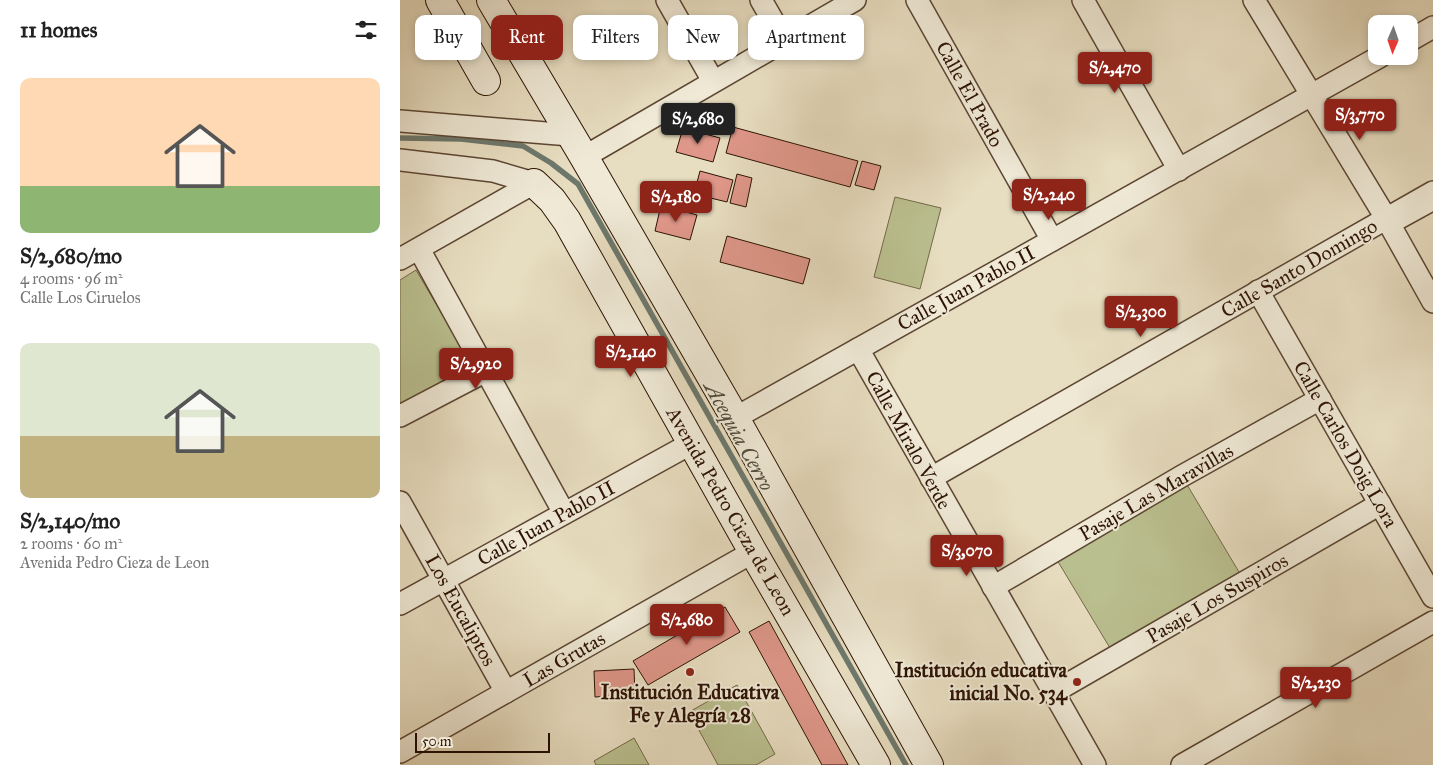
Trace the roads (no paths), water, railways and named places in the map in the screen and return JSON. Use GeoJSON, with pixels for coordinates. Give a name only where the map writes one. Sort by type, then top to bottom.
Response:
{"type":"FeatureCollection","features":[{"type":"Feature","properties":{"kind":"street"},"geometry":{"type":"LineString","coordinates":[[440,0],[486,81]]}},
{"type":"Feature","properties":{"kind":"street"},"geometry":{"type":"LineString","coordinates":[[490,0],[735,418],[929,765]]}},
{"type":"Feature","properties":{"kind":"street"},"geometry":{"type":"LineString","coordinates":[[667,0],[713,81]]}},
{"type":"Feature","properties":{"kind":"street"},"geometry":{"type":"LineString","coordinates":[[761,0],[770,15]]}},
{"type":"Feature","properties":{"kind":"street"},"geometry":{"type":"LineString","coordinates":[[828,15],[855,0]]}},
{"type":"Feature","properties":{"kind":"street","name":"Calle El Prado"},"geometry":{"type":"LineString","coordinates":[[917,0],[1052,240]]}},
{"type":"Feature","properties":{"kind":"street"},"geometry":{"type":"LineString","coordinates":[[1083,0],[1179,170]]}},
{"type":"Feature","properties":{"kind":"street"},"geometry":{"type":"LineString","coordinates":[[1254,0],[1388,223],[1428,280],[1433,302]]}},
{"type":"Feature","properties":{"kind":"street"},"geometry":{"type":"LineString","coordinates":[[1418,35],[1433,27]]}},
{"type":"Feature","properties":{"kind":"street"},"geometry":{"type":"LineString","coordinates":[[400,121],[577,146],[713,81],[749,60]]}},
{"type":"Feature","properties":{"kind":"street","name":"Calle Juan Pablo II"},"geometry":{"type":"LineString","coordinates":[[735,418],[1368,63]]}},
{"type":"Feature","properties":{"kind":"street"},"geometry":{"type":"LineString","coordinates":[[400,160],[493,171],[534,183]]}},
{"type":"Feature","properties":{"kind":"street"},"geometry":{"type":"LineString","coordinates":[[400,259],[534,183]]}},
{"type":"Feature","properties":{"kind":"street","name":"Avenida Pedro Cieza de Leon"},"geometry":{"type":"LineString","coordinates":[[534,183],[552,200],[567,221],[753,552],[876,765]]}},
{"type":"Feature","properties":{"kind":"street","name":"Calle Santo Domingo"},"geometry":{"type":"LineString","coordinates":[[931,478],[1258,291],[1388,223],[1433,192]]}},
{"type":"Feature","properties":{"kind":"street"},"geometry":{"type":"LineString","coordinates":[[419,249],[564,513]]}},
{"type":"Feature","properties":{"kind":"street","name":"Calle Carlos Doig Lora"},"geometry":{"type":"LineString","coordinates":[[1258,291],[1433,598]]}},
{"type":"Feature","properties":{"kind":"street","name":"Calle Miralo Verde"},"geometry":{"type":"LineString","coordinates":[[858,349],[1095,765]]}},
{"type":"Feature","properties":{"kind":"street"},"geometry":{"type":"LineString","coordinates":[[400,416],[486,371]]}},
{"type":"Feature","properties":{"kind":"street","name":"Pasaje Las Maravillas"},"geometry":{"type":"LineString","coordinates":[[993,587],[1182,476],[1320,399]]}},
{"type":"Feature","properties":{"kind":"street","name":"Calle Juan Pablo II"},"geometry":{"type":"LineString","coordinates":[[400,604],[692,442]]}},
{"type":"Feature","properties":{"kind":"street","name":"Los Eucaliptos"},"geometry":{"type":"LineString","coordinates":[[400,502],[506,692]]}},
{"type":"Feature","properties":{"kind":"street","name":"Pasaje Los Suspiros"},"geometry":{"type":"LineString","coordinates":[[1054,692],[1380,504]]}},
{"type":"Feature","properties":{"kind":"street","name":"Las Grutas"},"geometry":{"type":"LineString","coordinates":[[400,752],[753,552]]}},
{"type":"Feature","properties":{"kind":"street"},"geometry":{"type":"LineString","coordinates":[[1182,765],[1433,622]]}},
{"type":"Feature","properties":{"kind":"lane"},"geometry":{"type":"LineString","coordinates":[[1388,223],[1433,205]]}},
{"type":"Feature","properties":{"kind":"waterway","name":"Acequia Cerro"},"geometry":{"type":"LineString","coordinates":[[400,138],[461,139],[523,146],[551,163],[578,184],[906,765]]}},
{"type":"Feature","properties":{"kind":"place","name":"Institución Educativa Fe y Alegría 28"},"geometry":{"type":"Point","coordinates":[690,672]}},
{"type":"Feature","properties":{"kind":"place","name":"Institución educativa inicial No. 534"},"geometry":{"type":"Point","coordinates":[1077,682]}}]}
